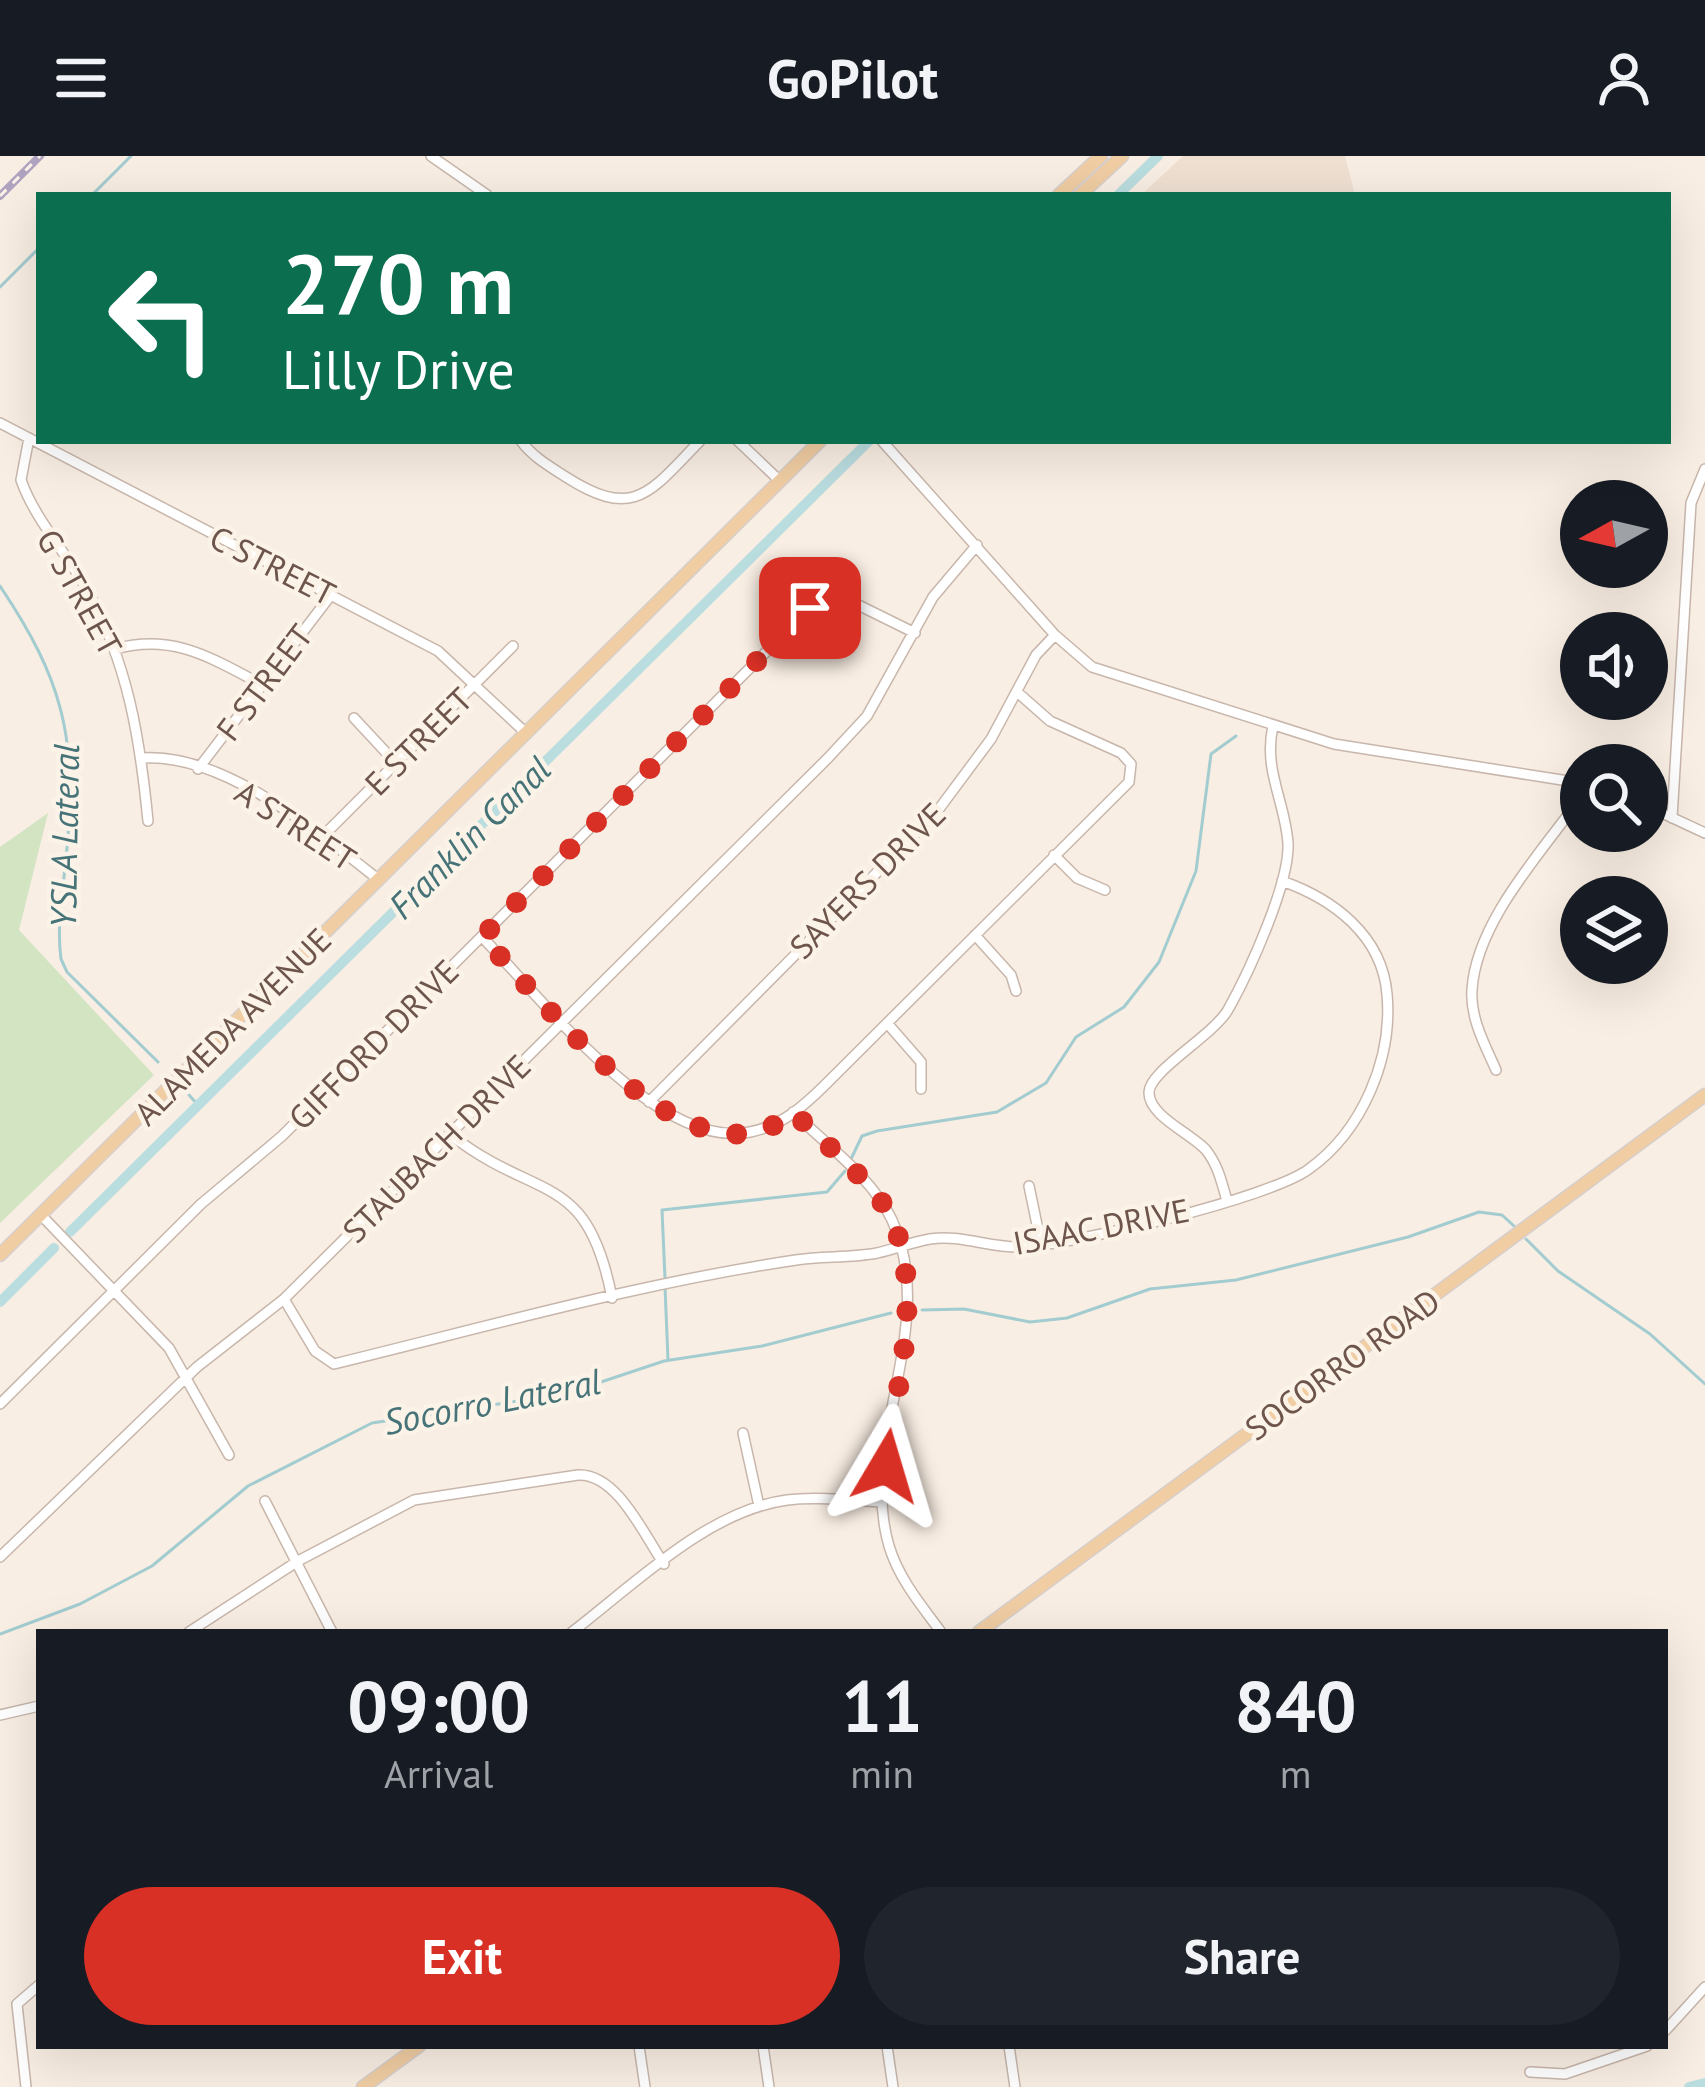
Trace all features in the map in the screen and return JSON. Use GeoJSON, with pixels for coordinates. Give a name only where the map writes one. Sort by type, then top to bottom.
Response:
{"type":"FeatureCollection","features":[{"type":"Feature","properties":{"kind":"main road"},"geometry":{"type":"LineString","coordinates":[[1062,192],[1101,156]]}},
{"type":"Feature","properties":{"kind":"main road"},"geometry":{"type":"LineString","coordinates":[[1083,192],[1122,156]]}},
{"type":"Feature","properties":{"kind":"main road","name":"ALAMEDA AVENUE"},"geometry":{"type":"LineString","coordinates":[[0,1255],[817,444]]}},
{"type":"Feature","properties":{"kind":"main road","name":"SOCORRO ROAD"},"geometry":{"type":"LineString","coordinates":[[983,1629],[1705,1095]]}},
{"type":"Feature","properties":{"kind":"main road"},"geometry":{"type":"LineString","coordinates":[[363,2087],[415,2049]]}},
{"type":"Feature","properties":{"kind":"street"},"geometry":{"type":"LineString","coordinates":[[431,156],[483,192]]}},
{"type":"Feature","properties":{"kind":"street","name":"C STREET"},"geometry":{"type":"LineString","coordinates":[[0,423],[36,442]]}},
{"type":"Feature","properties":{"kind":"street","name":"G STREET"},"geometry":{"type":"LineString","coordinates":[[29,438],[20,464],[26,495],[80,578],[115,650],[142,758],[148,821]]}},
{"type":"Feature","properties":{"kind":"street","name":"C STREET"},"geometry":{"type":"LineString","coordinates":[[41,444],[438,651],[527,734]]}},
{"type":"Feature","properties":{"kind":"street"},"geometry":{"type":"LineString","coordinates":[[524,444],[534,456],[598,497],[617,502],[650,491],[697,444]]}},
{"type":"Feature","properties":{"kind":"street"},"geometry":{"type":"LineString","coordinates":[[741,444],[780,481]]}},
{"type":"Feature","properties":{"kind":"street"},"geometry":{"type":"LineString","coordinates":[[884,444],[1055,634],[1103,672],[1334,744],[1560,780]]}},
{"type":"Feature","properties":{"kind":"street"},"geometry":{"type":"LineString","coordinates":[[1672,818],[1691,503],[1705,469]]}},
{"type":"Feature","properties":{"kind":"street","name":"STAUBACH DRIVE"},"geometry":{"type":"LineString","coordinates":[[0,1557],[187,1378],[284,1300],[867,716],[949,575],[977,545]]}},
{"type":"Feature","properties":{"kind":"street","name":"F STREET"},"geometry":{"type":"LineString","coordinates":[[198,769],[332,595]]}},
{"type":"Feature","properties":{"kind":"street","name":"GIFFORD DRIVE"},"geometry":{"type":"LineString","coordinates":[[0,1404],[213,1194],[282,1136],[818,600],[842,597],[915,633]]}},
{"type":"Feature","properties":{"kind":"street","name":"SAYERS DRIVE"},"geometry":{"type":"LineString","coordinates":[[649,1102],[936,813],[991,739],[1036,655],[1055,634]]}},
{"type":"Feature","properties":{"kind":"street"},"geometry":{"type":"LineString","coordinates":[[115,650],[142,643],[182,645],[261,684]]}},
{"type":"Feature","properties":{"kind":"street","name":"E STREET"},"geometry":{"type":"LineString","coordinates":[[323,836],[513,646]]}},
{"type":"Feature","properties":{"kind":"street"},"geometry":{"type":"LineString","coordinates":[[482,937],[649,1102],[694,1128],[728,1134],[774,1125],[887,1023],[1123,790],[1131,764],[1121,753],[1049,721],[1017,692]]}},
{"type":"Feature","properties":{"kind":"street"},"geometry":{"type":"LineString","coordinates":[[353,718],[395,762]]}},
{"type":"Feature","properties":{"kind":"street"},"geometry":{"type":"LineString","coordinates":[[1227,1201],[1208,1152],[1152,1105],[1150,1084],[1207,1038],[1228,1010],[1282,881],[1288,849],[1269,766],[1273,726]]}},
{"type":"Feature","properties":{"kind":"street","name":"A STREET"},"geometry":{"type":"LineString","coordinates":[[142,758],[163,757],[260,794],[379,880]]}},
{"type":"Feature","properties":{"kind":"street"},"geometry":{"type":"LineString","coordinates":[[1668,816],[1705,833]]}},
{"type":"Feature","properties":{"kind":"street"},"geometry":{"type":"LineString","coordinates":[[1496,1070],[1475,1018],[1472,986],[1492,930],[1560,828]]}},
{"type":"Feature","properties":{"kind":"street"},"geometry":{"type":"LineString","coordinates":[[1054,855],[1077,878],[1105,890]]}},
{"type":"Feature","properties":{"kind":"street","name":"ISAAC DRIVE"},"geometry":{"type":"LineString","coordinates":[[284,1300],[315,1352],[334,1364],[395,1345],[782,1262],[944,1238],[1009,1246],[1042,1244],[1227,1201],[1292,1180],[1327,1154],[1360,1113],[1384,1050],[1387,994],[1374,952],[1354,923],[1326,899],[1282,881]]}},
{"type":"Feature","properties":{"kind":"street"},"geometry":{"type":"LineString","coordinates":[[976,934],[1011,975],[1016,991]]}},
{"type":"Feature","properties":{"kind":"street"},"geometry":{"type":"LineString","coordinates":[[887,1023],[921,1062],[921,1089]]}},
{"type":"Feature","properties":{"kind":"street"},"geometry":{"type":"LineString","coordinates":[[793,1112],[880,1199],[901,1246],[907,1307],[882,1502],[894,1559],[938,1629]]}},
{"type":"Feature","properties":{"kind":"street"},"geometry":{"type":"LineString","coordinates":[[451,1135],[497,1168],[545,1187],[576,1207],[597,1235],[612,1298]]}},
{"type":"Feature","properties":{"kind":"street"},"geometry":{"type":"LineString","coordinates":[[1029,1186],[1042,1244]]}},
{"type":"Feature","properties":{"kind":"street"},"geometry":{"type":"LineString","coordinates":[[41,1215],[169,1348],[229,1455]]}},
{"type":"Feature","properties":{"kind":"street"},"geometry":{"type":"LineString","coordinates":[[743,1433],[759,1506]]}},
{"type":"Feature","properties":{"kind":"street"},"geometry":{"type":"LineString","coordinates":[[194,1629],[298,1561],[414,1500],[587,1474],[608,1484],[664,1564]]}},
{"type":"Feature","properties":{"kind":"street"},"geometry":{"type":"LineString","coordinates":[[576,1629],[709,1530],[759,1506],[809,1499],[882,1502]]}},
{"type":"Feature","properties":{"kind":"street"},"geometry":{"type":"LineString","coordinates":[[265,1501],[331,1629]]}},
{"type":"Feature","properties":{"kind":"street"},"geometry":{"type":"LineString","coordinates":[[0,1715],[36,1707]]}},
{"type":"Feature","properties":{"kind":"street"},"geometry":{"type":"LineString","coordinates":[[1668,2028],[1705,1987]]}},
{"type":"Feature","properties":{"kind":"street"},"geometry":{"type":"LineString","coordinates":[[26,2087],[17,2004],[36,1988]]}},
{"type":"Feature","properties":{"kind":"street"},"geometry":{"type":"LineString","coordinates":[[639,2049],[645,2087]]}},
{"type":"Feature","properties":{"kind":"street"},"geometry":{"type":"LineString","coordinates":[[763,2049],[769,2087]]}},
{"type":"Feature","properties":{"kind":"street"},"geometry":{"type":"LineString","coordinates":[[887,2049],[893,2087]]}},
{"type":"Feature","properties":{"kind":"street"},"geometry":{"type":"LineString","coordinates":[[1009,2049],[1015,2087]]}},
{"type":"Feature","properties":{"kind":"street"},"geometry":{"type":"LineString","coordinates":[[1530,2072],[1565,2074],[1638,2049]]}},
{"type":"Feature","properties":{"kind":"shaded area"},"geometry":{"type":"Polygon","coordinates":[[[1183,156],[1345,156],[1354,192],[1144,192],[1183,156]]]}},
{"type":"Feature","properties":{"kind":"green space"},"geometry":{"type":"Polygon","coordinates":[[[48,813],[19,930],[154,1075],[0,1223],[0,847],[48,813]]]}},
{"type":"Feature","properties":{"kind":"waterway"},"geometry":{"type":"LineString","coordinates":[[95,192],[131,156]]}},
{"type":"Feature","properties":{"kind":"waterway","name":"Franklin Canal"},"geometry":{"type":"LineString","coordinates":[[1121,192],[1158,156]]}},
{"type":"Feature","properties":{"kind":"waterway"},"geometry":{"type":"LineString","coordinates":[[0,287],[36,251]]}},
{"type":"Feature","properties":{"kind":"waterway","name":"Franklin Canal"},"geometry":{"type":"LineString","coordinates":[[70,1232],[866,444]]}},
{"type":"Feature","properties":{"kind":"waterway","name":"YSLA Lateral"},"geometry":{"type":"LineString","coordinates":[[0,586],[52,681],[67,741],[70,809],[61,959],[67,972],[158,1062]]}},
{"type":"Feature","properties":{"kind":"waterway"},"geometry":{"type":"LineString","coordinates":[[850,1161],[862,1136],[997,1112],[1046,1083],[1076,1037],[1124,1007],[1159,962],[1196,871],[1211,754],[1236,736]]}},
{"type":"Feature","properties":{"kind":"waterway","name":"YSLA Lateral"},"geometry":{"type":"LineString","coordinates":[[189,1095],[198,1105]]}},
{"type":"Feature","properties":{"kind":"waterway"},"geometry":{"type":"LineString","coordinates":[[665,1278],[662,1210],[827,1192],[845,1171]]}},
{"type":"Feature","properties":{"kind":"waterway","name":"Socorro Lateral"},"geometry":{"type":"LineString","coordinates":[[922,1310],[964,1309],[1030,1322],[1067,1318],[1150,1289],[1236,1280],[1408,1237],[1479,1212],[1502,1215],[1514,1226]]}},
{"type":"Feature","properties":{"kind":"waterway","name":"Socorro Lateral"},"geometry":{"type":"LineString","coordinates":[[1526,1239],[1558,1271],[1650,1334],[1705,1384]]}},
{"type":"Feature","properties":{"kind":"waterway","name":"Franklin Canal"},"geometry":{"type":"LineString","coordinates":[[0,1302],[54,1248]]}},
{"type":"Feature","properties":{"kind":"waterway"},"geometry":{"type":"LineString","coordinates":[[665,1287],[668,1360]]}},
{"type":"Feature","properties":{"kind":"waterway","name":"Socorro Lateral"},"geometry":{"type":"LineString","coordinates":[[0,1634],[80,1604],[152,1566],[248,1486],[372,1423],[565,1394],[664,1361],[762,1346],[891,1313]]}},
{"type":"Feature","properties":{"kind":"waterway"},"geometry":{"type":"LineString","coordinates":[[1689,2087],[1705,2083]]}},
{"type":"Feature","properties":{"kind":"railway"},"geometry":{"type":"LineString","coordinates":[[0,196],[40,156]]}},
{"type":"Feature","properties":{"kind":"route"},"geometry":{"type":"LineString","coordinates":[[810,608],[482,937],[649,1102],[694,1128],[728,1134],[754,1132],[793,1112],[880,1199],[898,1237],[908,1286],[886,1466]]}}]}
